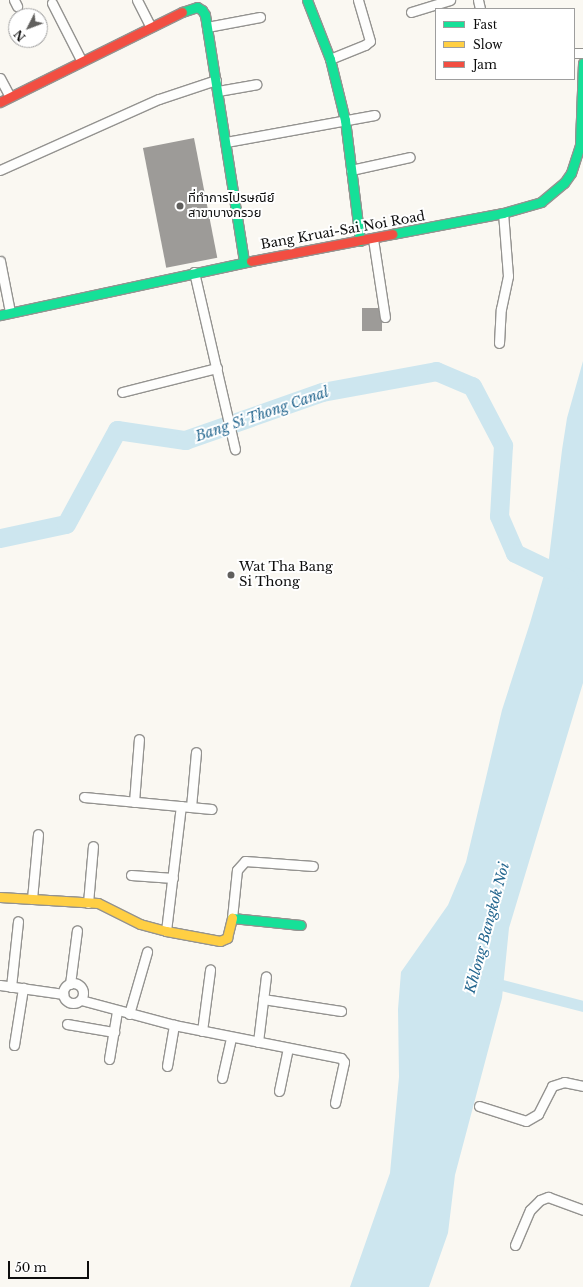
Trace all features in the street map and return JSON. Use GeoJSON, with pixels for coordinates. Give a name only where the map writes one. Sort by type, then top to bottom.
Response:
{"type":"FeatureCollection","features":[{"type":"Feature","properties":{"kind":"street"},"geometry":{"type":"LineString","coordinates":[[137,0],[150,26]]}},
{"type":"Feature","properties":{"kind":"street"},"geometry":{"type":"LineString","coordinates":[[307,0],[330,59],[345,120],[360,241]]}},
{"type":"Feature","properties":{"kind":"street"},"geometry":{"type":"LineString","coordinates":[[330,59],[365,46],[370,41],[358,0]]}},
{"type":"Feature","properties":{"kind":"street"},"geometry":{"type":"LineString","coordinates":[[411,12],[450,0]]}},
{"type":"Feature","properties":{"kind":"street"},"geometry":{"type":"LineString","coordinates":[[52,3],[81,60]]}},
{"type":"Feature","properties":{"kind":"street"},"geometry":{"type":"LineString","coordinates":[[0,102],[150,26],[190,8],[197,7],[202,10],[205,15],[218,91],[244,262]]}},
{"type":"Feature","properties":{"kind":"street"},"geometry":{"type":"LineString","coordinates":[[207,27],[260,17]]}},
{"type":"Feature","properties":{"kind":"street","name":"Bang Kruai-Sai Noi Road"},"geometry":{"type":"LineString","coordinates":[[0,315],[194,272],[503,213],[541,202],[552,194],[571,173],[580,145],[583,63]]}},
{"type":"Feature","properties":{"kind":"street"},"geometry":{"type":"LineString","coordinates":[[0,78],[10,97]]}},
{"type":"Feature","properties":{"kind":"street"},"geometry":{"type":"LineString","coordinates":[[0,170],[159,98],[216,80]]}},
{"type":"Feature","properties":{"kind":"street"},"geometry":{"type":"LineString","coordinates":[[218,91],[256,84]]}},
{"type":"Feature","properties":{"kind":"street"},"geometry":{"type":"LineString","coordinates":[[226,142],[375,115]]}},
{"type":"Feature","properties":{"kind":"street"},"geometry":{"type":"LineString","coordinates":[[351,170],[410,157]]}},
{"type":"Feature","properties":{"kind":"street"},"geometry":{"type":"LineString","coordinates":[[499,343],[501,309],[508,276],[503,213]]}},
{"type":"Feature","properties":{"kind":"street"},"geometry":{"type":"LineString","coordinates":[[373,238],[385,317]]}},
{"type":"Feature","properties":{"kind":"street"},"geometry":{"type":"LineString","coordinates":[[0,264],[10,312]]}},
{"type":"Feature","properties":{"kind":"street"},"geometry":{"type":"LineString","coordinates":[[194,272],[235,450]]}},
{"type":"Feature","properties":{"kind":"street"},"geometry":{"type":"LineString","coordinates":[[122,392],[217,368]]}},
{"type":"Feature","properties":{"kind":"street"},"geometry":{"type":"LineString","coordinates":[[134,802],[139,739]]}},
{"type":"Feature","properties":{"kind":"street"},"geometry":{"type":"LineString","coordinates":[[191,807],[196,752]]}},
{"type":"Feature","properties":{"kind":"street"},"geometry":{"type":"LineString","coordinates":[[84,797],[211,809]]}},
{"type":"Feature","properties":{"kind":"street"},"geometry":{"type":"LineString","coordinates":[[166,931],[181,806]]}},
{"type":"Feature","properties":{"kind":"street"},"geometry":{"type":"LineString","coordinates":[[32,899],[38,834]]}},
{"type":"Feature","properties":{"kind":"street"},"geometry":{"type":"LineString","coordinates":[[88,903],[93,846]]}},
{"type":"Feature","properties":{"kind":"street"},"geometry":{"type":"LineString","coordinates":[[0,897],[98,903],[140,924],[166,931],[220,941],[227,938],[232,918],[237,870],[245,861],[313,866]]}},
{"type":"Feature","properties":{"kind":"street"},"geometry":{"type":"LineString","coordinates":[[131,875],[173,878]]}},
{"type":"Feature","properties":{"kind":"street"},"geometry":{"type":"LineString","coordinates":[[232,918],[301,925]]}},
{"type":"Feature","properties":{"kind":"street"},"geometry":{"type":"LineString","coordinates":[[11,987],[18,921]]}},
{"type":"Feature","properties":{"kind":"street"},"geometry":{"type":"LineString","coordinates":[[63,994],[64,990],[70,984],[77,930]]}},
{"type":"Feature","properties":{"kind":"street"},"geometry":{"type":"LineString","coordinates":[[129,1014],[147,952]]}},
{"type":"Feature","properties":{"kind":"street"},"geometry":{"type":"LineString","coordinates":[[202,1031],[210,970]]}},
{"type":"Feature","properties":{"kind":"street"},"geometry":{"type":"LineString","coordinates":[[258,1042],[266,976]]}},
{"type":"Feature","properties":{"kind":"street"},"geometry":{"type":"LineString","coordinates":[[70,984],[74,983],[81,988],[83,992],[81,1000]]}},
{"type":"Feature","properties":{"kind":"street"},"geometry":{"type":"LineString","coordinates":[[0,985],[63,994]]}},
{"type":"Feature","properties":{"kind":"street"},"geometry":{"type":"LineString","coordinates":[[14,1045],[23,988]]}},
{"type":"Feature","properties":{"kind":"street"},"geometry":{"type":"LineString","coordinates":[[63,994],[66,1000],[71,1004],[81,1000],[174,1026],[340,1058],[344,1062],[335,1103]]}},
{"type":"Feature","properties":{"kind":"street"},"geometry":{"type":"LineString","coordinates":[[263,999],[341,1011]]}},
{"type":"Feature","properties":{"kind":"street"},"geometry":{"type":"LineString","coordinates":[[109,1058],[117,1011]]}},
{"type":"Feature","properties":{"kind":"street"},"geometry":{"type":"LineString","coordinates":[[67,1024],[114,1032]]}},
{"type":"Feature","properties":{"kind":"street"},"geometry":{"type":"LineString","coordinates":[[167,1066],[174,1026]]}},
{"type":"Feature","properties":{"kind":"street"},"geometry":{"type":"LineString","coordinates":[[222,1078],[231,1038]]}},
{"type":"Feature","properties":{"kind":"street"},"geometry":{"type":"LineString","coordinates":[[279,1091],[288,1048]]}},
{"type":"Feature","properties":{"kind":"street"},"geometry":{"type":"LineString","coordinates":[[479,1106],[526,1121],[538,1114],[552,1086],[564,1082],[583,1086]]}},
{"type":"Feature","properties":{"kind":"street"},"geometry":{"type":"LineString","coordinates":[[515,1245],[530,1210],[540,1200],[548,1197],[583,1210]]}},
{"type":"Feature","properties":{"kind":"water","name":"Khlong Bangkok Noi"},"geometry":{"type":"Polygon","coordinates":[[[583,361],[583,683],[509,928],[502,998],[455,1175],[448,1233],[429,1287],[350,1287],[390,1173],[399,1077],[398,1009],[401,972],[448,905],[466,862],[502,710],[549,558],[567,418],[583,361]]]}},
{"type":"Feature","properties":{"kind":"building","name":"ที่ทำการไปรษณีย์ สาขาบางกรวย"},"geometry":{"type":"Polygon","coordinates":[[[194,138],[217,258],[166,268],[143,148],[194,138]]]}},
{"type":"Feature","properties":{"kind":"building"},"geometry":{"type":"Polygon","coordinates":[[[362,308],[382,308],[382,331],[362,331],[362,308]]]}},
{"type":"Feature","properties":{"kind":"waterway","name":"Bang Si Thong Canal"},"geometry":{"type":"LineString","coordinates":[[0,538],[66,524],[117,430],[185,440],[322,392],[436,371],[472,386],[503,445],[499,516],[515,553],[569,579]]}},
{"type":"Feature","properties":{"kind":"waterway"},"geometry":{"type":"LineString","coordinates":[[490,982],[583,1006]]}},
{"type":"Feature","properties":{"kind":"traffic: fast"},"geometry":{"type":"LineString","coordinates":[[307,0],[330,59],[345,120],[360,241]]}},
{"type":"Feature","properties":{"kind":"traffic: fast"},"geometry":{"type":"LineString","coordinates":[[182,12],[197,7],[202,10],[205,15],[244,262]]}},
{"type":"Feature","properties":{"kind":"traffic: fast"},"geometry":{"type":"LineString","coordinates":[[392,234],[503,213],[541,202],[564,183],[571,173],[580,145],[583,63]]}},
{"type":"Feature","properties":{"kind":"traffic: fast"},"geometry":{"type":"LineString","coordinates":[[0,315],[251,261]]}},
{"type":"Feature","properties":{"kind":"traffic: fast"},"geometry":{"type":"LineString","coordinates":[[232,918],[301,925]]}},
{"type":"Feature","properties":{"kind":"traffic: slow"},"geometry":{"type":"LineString","coordinates":[[0,897],[98,903],[140,924],[166,931],[220,941],[227,938],[232,918]]}},
{"type":"Feature","properties":{"kind":"traffic: jam"},"geometry":{"type":"LineString","coordinates":[[0,102],[182,12]]}},
{"type":"Feature","properties":{"kind":"traffic: jam"},"geometry":{"type":"LineString","coordinates":[[251,261],[392,234]]}},
{"type":"Feature","properties":{"kind":"place","name":"ที่ทำการไปรษณีย์ สาขาบางกรวย"},"geometry":{"type":"Point","coordinates":[180,206]}},
{"type":"Feature","properties":{"kind":"place","name":"Wat Tha Bang Si Thong"},"geometry":{"type":"Point","coordinates":[231,575]}}]}
